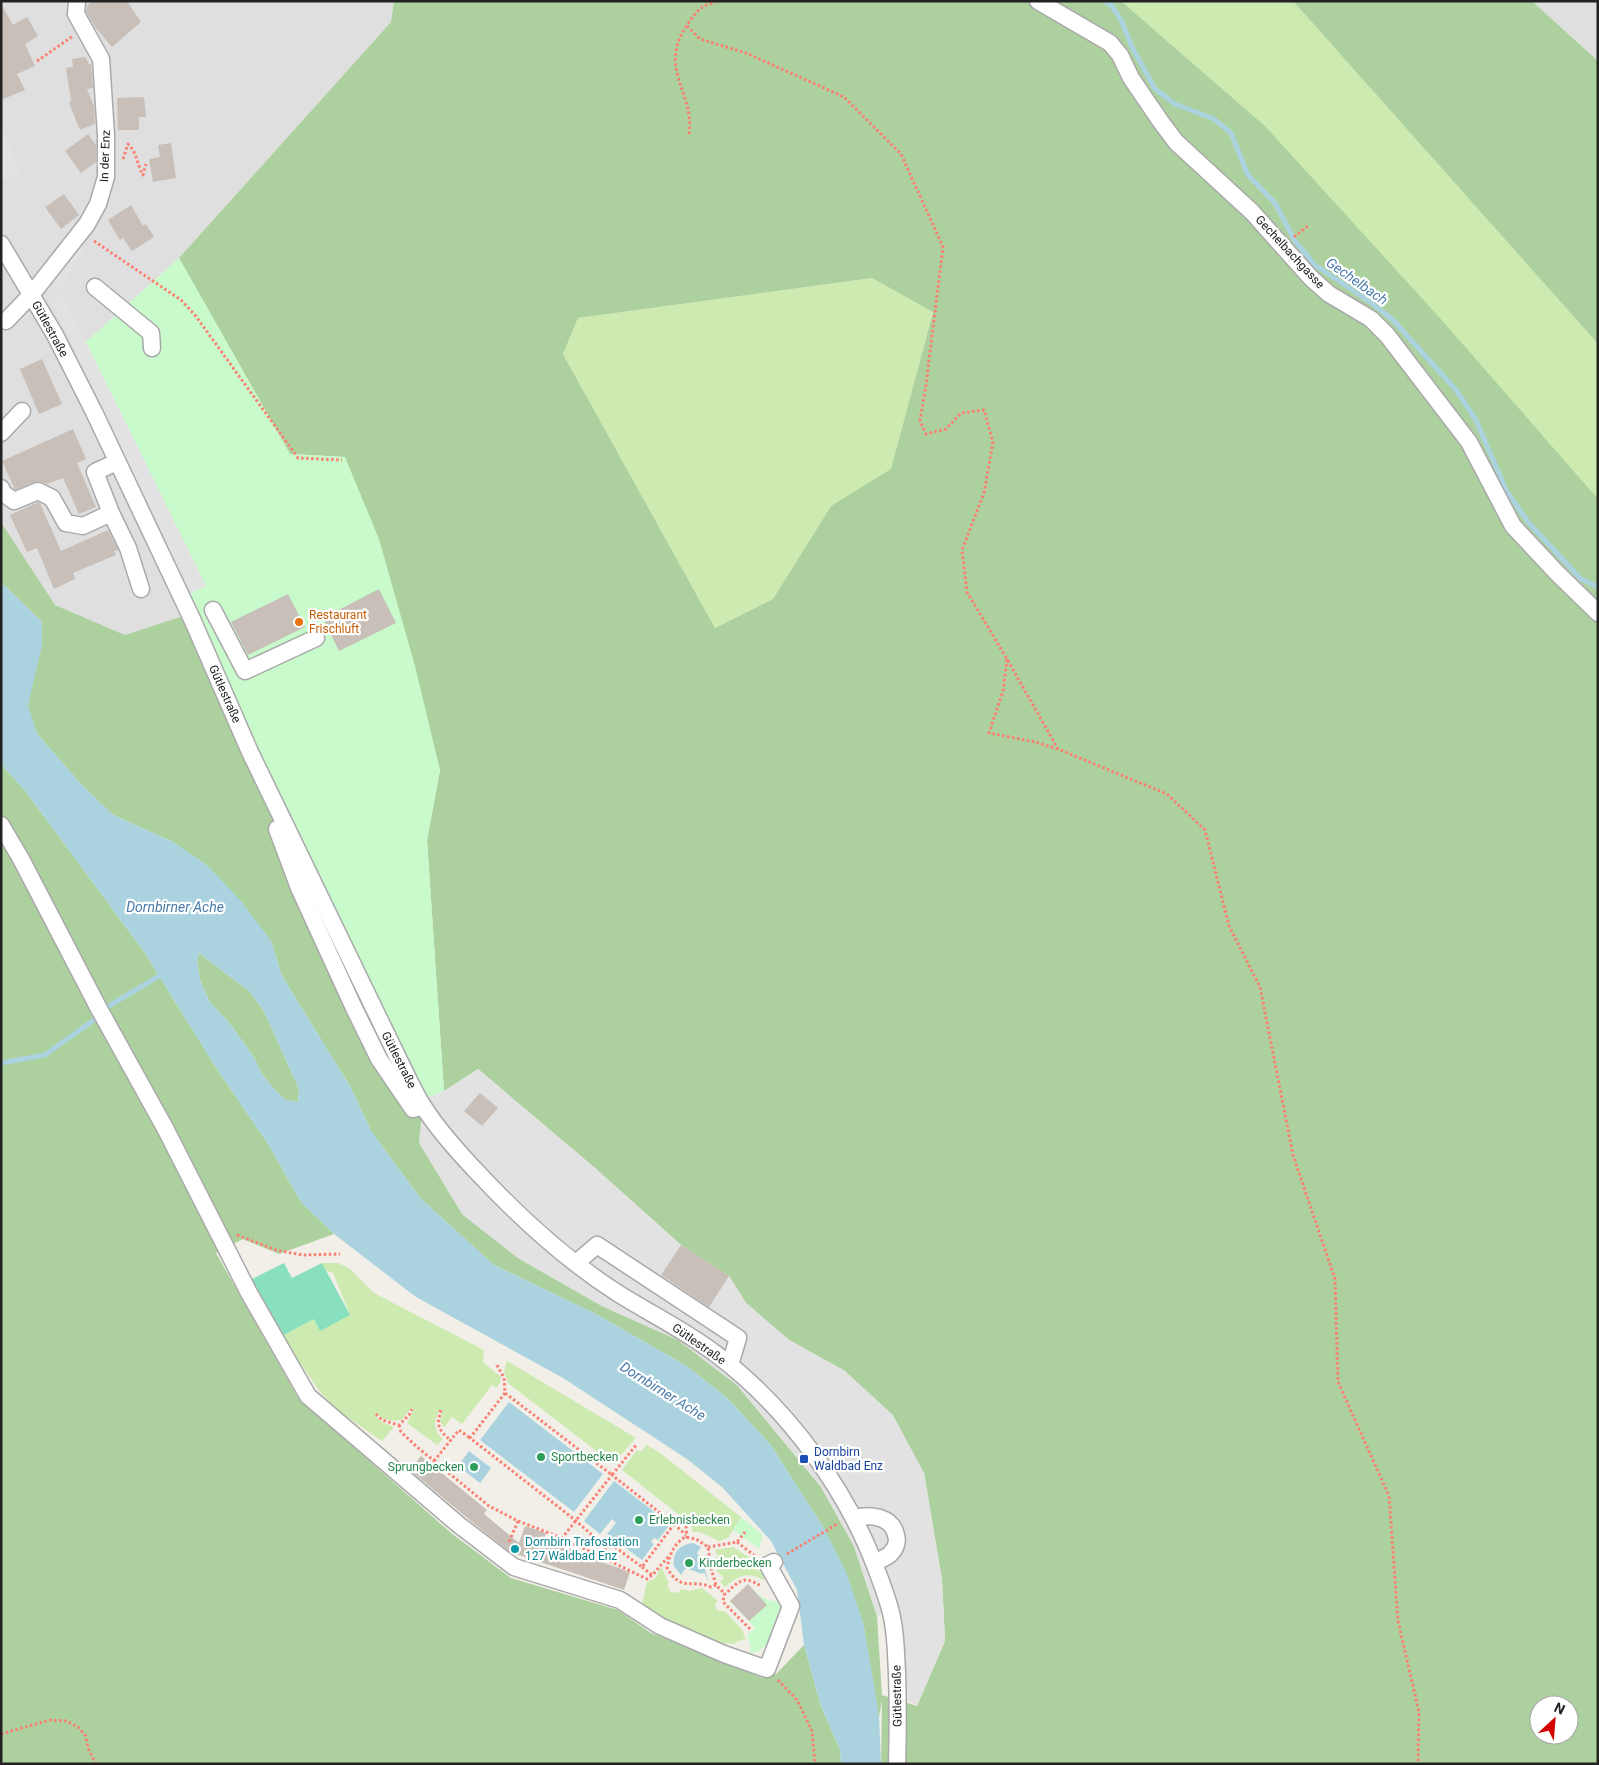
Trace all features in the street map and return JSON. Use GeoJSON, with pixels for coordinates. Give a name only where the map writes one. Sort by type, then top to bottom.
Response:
{"type":"FeatureCollection","features":[{"type":"Feature","properties":{"kind":"street","name":"In der Enz"},"geometry":{"type":"LineString","coordinates":[[6,321],[31,295],[81,232],[98,204],[106,177],[101,59],[76,14],[77,1]]}},
{"type":"Feature","properties":{"kind":"street","name":"Gechelbachgasse"},"geometry":{"type":"LineString","coordinates":[[1038,1],[1110,43],[1120,55],[1131,78],[1176,142],[1252,212],[1311,278],[1329,294],[1371,319],[1387,335],[1469,442],[1513,526],[1598,613]]}},
{"type":"Feature","properties":{"kind":"street","name":"Gütlestraße"},"geometry":{"type":"LineString","coordinates":[[1,244],[55,335],[192,619],[250,752],[423,1106],[456,1150],[532,1226],[576,1263],[618,1294],[716,1353],[730,1365],[762,1396],[802,1440],[834,1483],[854,1518],[874,1562],[893,1622],[899,1719],[897,1764]]}},
{"type":"Feature","properties":{"kind":"street"},"geometry":{"type":"LineString","coordinates":[[95,287],[151,333],[152,348]]}},
{"type":"Feature","properties":{"kind":"street"},"geometry":{"type":"LineString","coordinates":[[1,433],[22,412]]}},
{"type":"Feature","properties":{"kind":"street"},"geometry":{"type":"LineString","coordinates":[[117,462],[95,472],[111,513],[128,548],[141,589]]}},
{"type":"Feature","properties":{"kind":"street"},"geometry":{"type":"LineString","coordinates":[[1,488],[3,493],[14,501],[38,491],[52,498],[66,523],[83,526],[111,513]]}},
{"type":"Feature","properties":{"kind":"street"},"geometry":{"type":"LineString","coordinates":[[213,610],[245,671],[316,638]]}},
{"type":"Feature","properties":{"kind":"street"},"geometry":{"type":"LineString","coordinates":[[1,825],[21,859],[249,1293],[308,1396],[459,1525],[514,1567],[620,1600],[660,1626],[724,1654],[767,1669],[791,1606],[768,1565],[774,1562]]}},
{"type":"Feature","properties":{"kind":"street"},"geometry":{"type":"LineString","coordinates":[[576,1263],[597,1245],[723,1328],[738,1338],[730,1365]]}},
{"type":"Feature","properties":{"kind":"street"},"geometry":{"type":"LineString","coordinates":[[854,1518],[876,1517],[886,1520],[893,1525],[897,1540],[895,1548],[890,1554],[874,1562]]}},
{"type":"Feature","properties":{"kind":"path"},"geometry":{"type":"LineString","coordinates":[[689,134],[690,123],[674,59],[679,38],[687,26],[702,7],[718,1]]}},
{"type":"Feature","properties":{"kind":"path"},"geometry":{"type":"LineString","coordinates":[[687,26],[700,39],[746,53],[844,97],[901,154],[943,246],[920,421],[926,434],[946,429],[961,413],[984,410],[994,442],[984,493],[962,550],[968,592],[1058,749]]}},
{"type":"Feature","properties":{"kind":"path"},"geometry":{"type":"LineString","coordinates":[[37,61],[83,28]]}},
{"type":"Feature","properties":{"kind":"path"},"geometry":{"type":"LineString","coordinates":[[122,161],[128,144],[136,157],[143,175],[146,164]]}},
{"type":"Feature","properties":{"kind":"path"},"geometry":{"type":"LineString","coordinates":[[1299,233],[1309,225]]}},
{"type":"Feature","properties":{"kind":"path"},"geometry":{"type":"LineString","coordinates":[[81,232],[181,300],[195,315],[298,458],[342,460]]}},
{"type":"Feature","properties":{"kind":"path"},"geometry":{"type":"LineString","coordinates":[[1007,659],[1003,691],[989,733],[1035,742],[1058,749],[1167,794],[1205,830],[1229,926],[1260,987],[1292,1155],[1335,1279],[1338,1382],[1389,1496],[1398,1621],[1419,1712],[1419,1764]]}},
{"type":"Feature","properties":{"kind":"path"},"geometry":{"type":"LineString","coordinates":[[212,1222],[276,1250],[303,1255],[340,1254]]}},
{"type":"Feature","properties":{"kind":"path"},"geometry":{"type":"LineString","coordinates":[[470,1438],[505,1393],[504,1378],[497,1365]]}},
{"type":"Feature","properties":{"kind":"path"},"geometry":{"type":"LineString","coordinates":[[505,1393],[612,1475],[687,1536],[696,1539],[708,1547],[737,1542],[745,1532]]}},
{"type":"Feature","properties":{"kind":"path"},"geometry":{"type":"LineString","coordinates":[[399,1425],[412,1409]]}},
{"type":"Feature","properties":{"kind":"path"},"geometry":{"type":"LineString","coordinates":[[441,1410],[438,1425],[441,1432],[451,1440]]}},
{"type":"Feature","properties":{"kind":"path"},"geometry":{"type":"LineString","coordinates":[[376,1414],[382,1420],[399,1425]]}},
{"type":"Feature","properties":{"kind":"path"},"geometry":{"type":"LineString","coordinates":[[399,1425],[401,1432],[434,1461],[490,1506],[518,1521],[611,1560],[647,1579],[656,1573],[660,1564],[670,1556]]}},
{"type":"Feature","properties":{"kind":"path"},"geometry":{"type":"LineString","coordinates":[[434,1461],[459,1430],[575,1520],[602,1544],[611,1560]]}},
{"type":"Feature","properties":{"kind":"path"},"geometry":{"type":"LineString","coordinates":[[562,1538],[637,1444]]}},
{"type":"Feature","properties":{"kind":"path"},"geometry":{"type":"LineString","coordinates":[[685,1516],[687,1536]]}},
{"type":"Feature","properties":{"kind":"path"},"geometry":{"type":"LineString","coordinates":[[502,1559],[518,1521]]}},
{"type":"Feature","properties":{"kind":"path"},"geometry":{"type":"LineString","coordinates":[[642,1567],[674,1524]]}},
{"type":"Feature","properties":{"kind":"path"},"geometry":{"type":"LineString","coordinates":[[774,1562],[837,1525]]}},
{"type":"Feature","properties":{"kind":"path"},"geometry":{"type":"LineString","coordinates":[[687,1536],[675,1544],[667,1568],[673,1578],[679,1582],[704,1584],[711,1587],[716,1585]]}},
{"type":"Feature","properties":{"kind":"path"},"geometry":{"type":"LineString","coordinates":[[737,1542],[757,1557]]}},
{"type":"Feature","properties":{"kind":"path"},"geometry":{"type":"LineString","coordinates":[[602,1544],[612,1545],[652,1575]]}},
{"type":"Feature","properties":{"kind":"path"},"geometry":{"type":"LineString","coordinates":[[708,1547],[716,1585],[725,1594]]}},
{"type":"Feature","properties":{"kind":"path"},"geometry":{"type":"LineString","coordinates":[[611,1560],[617,1560]]}},
{"type":"Feature","properties":{"kind":"path"},"geometry":{"type":"LineString","coordinates":[[750,1629],[724,1602],[725,1594],[742,1580],[750,1579],[763,1588]]}},
{"type":"Feature","properties":{"kind":"path"},"geometry":{"type":"LineString","coordinates":[[767,1669],[797,1700],[812,1730],[816,1764]]}},
{"type":"Feature","properties":{"kind":"path"},"geometry":{"type":"LineString","coordinates":[[1,1740],[3,1733],[50,1720],[66,1721],[78,1727],[86,1735],[89,1750],[96,1764]]}},
{"type":"Feature","properties":{"kind":"shaded area"},"geometry":{"type":"Polygon","coordinates":[[[1,1],[394,1],[391,22],[179,258],[86,342],[192,613],[125,635],[55,605],[1,522],[1,1]]]}},
{"type":"Feature","properties":{"kind":"shaded area"},"geometry":{"type":"Polygon","coordinates":[[[1532,1],[1598,1],[1598,61],[1532,1]]]}},
{"type":"Feature","properties":{"kind":"shaded area"},"geometry":{"type":"Polygon","coordinates":[[[1,128],[22,174],[1,181],[1,128]]]}},
{"type":"Feature","properties":{"kind":"shaded area"},"geometry":{"type":"Polygon","coordinates":[[[76,245],[85,251],[59,289],[50,283],[76,245]]]}},
{"type":"Feature","properties":{"kind":"shaded area"},"geometry":{"type":"Polygon","coordinates":[[[63,296],[206,586],[184,596],[75,351],[51,302],[63,296]]]}},
{"type":"Feature","properties":{"kind":"shaded area"},"geometry":{"type":"Polygon","coordinates":[[[478,1069],[595,1168],[681,1245],[661,1276],[709,1306],[729,1276],[746,1303],[789,1340],[845,1371],[893,1415],[924,1473],[942,1580],[945,1641],[917,1706],[908,1701],[898,1610],[877,1616],[854,1546],[821,1487],[737,1385],[678,1340],[602,1306],[518,1258],[462,1214],[419,1143],[423,1100],[444,1091],[478,1069]]]}},
{"type":"Feature","properties":{"kind":"green space"},"geometry":{"type":"Polygon","coordinates":[[[394,1],[1121,1],[1265,126],[1439,317],[1598,499],[1598,1764],[881,1764],[882,1701],[879,1717],[863,1622],[824,1528],[770,1444],[727,1398],[688,1367],[596,1314],[494,1265],[421,1199],[371,1131],[351,1088],[282,976],[271,941],[208,866],[173,842],[113,815],[81,784],[37,734],[27,705],[34,676],[42,622],[1,582],[1,522],[55,605],[125,635],[192,613],[423,1100],[462,1214],[518,1258],[602,1306],[678,1340],[737,1385],[821,1487],[854,1546],[877,1616],[882,1695],[917,1706],[945,1641],[942,1580],[924,1473],[845,1371],[789,1340],[746,1303],[729,1276],[681,1245],[595,1168],[478,1069],[444,1091],[427,840],[440,770],[345,457],[290,454],[179,258],[391,22],[394,1]],[[872,278],[578,318],[563,354],[715,628],[773,599],[831,506],[891,469],[933,312],[872,278]]]}},
{"type":"Feature","properties":{"kind":"green space"},"geometry":{"type":"Polygon","coordinates":[[[1121,1],[1293,1],[1598,344],[1598,500],[1265,126],[1121,1]]]}},
{"type":"Feature","properties":{"kind":"green space"},"geometry":{"type":"Polygon","coordinates":[[[1293,1],[1532,1],[1598,61],[1598,344],[1293,1]]]}},
{"type":"Feature","properties":{"kind":"green space"},"geometry":{"type":"Polygon","coordinates":[[[179,258],[290,454],[345,457],[379,539],[415,666],[440,770],[427,840],[444,1091],[423,1100],[184,596],[206,586],[86,342],[179,258]]]}},
{"type":"Feature","properties":{"kind":"green space"},"geometry":{"type":"Polygon","coordinates":[[[872,278],[933,311],[891,470],[831,506],[773,599],[715,628],[563,354],[578,318],[872,278]]]}},
{"type":"Feature","properties":{"kind":"green space"},"geometry":{"type":"Polygon","coordinates":[[[1,764],[26,792],[145,953],[213,1063],[268,1144],[301,1202],[334,1234],[279,1254],[243,1239],[216,1253],[298,1398],[451,1533],[511,1578],[618,1610],[651,1633],[763,1678],[776,1674],[804,1645],[821,1706],[840,1750],[841,1764],[1,1764],[1,764]]]}},
{"type":"Feature","properties":{"kind":"green space"},"geometry":{"type":"Polygon","coordinates":[[[199,953],[249,991],[264,1011],[299,1089],[298,1102],[286,1100],[275,1090],[261,1073],[255,1059],[231,1025],[209,1001],[200,980],[197,960],[199,953]]]}},
{"type":"Feature","properties":{"kind":"green space"},"geometry":{"type":"Polygon","coordinates":[[[284,1263],[292,1278],[322,1263],[350,1315],[320,1331],[314,1319],[282,1336],[252,1279],[284,1263]]]}},
{"type":"Feature","properties":{"kind":"green space"},"geometry":{"type":"Polygon","coordinates":[[[322,1263],[338,1263],[349,1268],[374,1293],[484,1350],[483,1362],[501,1377],[500,1383],[496,1388],[492,1385],[462,1424],[452,1417],[444,1428],[440,1421],[441,1409],[435,1425],[437,1432],[443,1439],[437,1445],[407,1423],[413,1411],[412,1407],[402,1420],[388,1420],[375,1414],[380,1420],[394,1427],[382,1441],[340,1412],[320,1392],[282,1336],[314,1319],[350,1315],[333,1273],[326,1271],[322,1263]]]}},
{"type":"Feature","properties":{"kind":"green space"},"geometry":{"type":"Polygon","coordinates":[[[507,1361],[636,1438],[613,1464],[508,1383],[504,1372],[507,1361]]]}},
{"type":"Feature","properties":{"kind":"green space"},"geometry":{"type":"Polygon","coordinates":[[[647,1445],[660,1453],[741,1517],[728,1538],[719,1541],[700,1532],[693,1532],[689,1518],[683,1518],[622,1470],[637,1450],[641,1452],[647,1445]]]}},
{"type":"Feature","properties":{"kind":"green space"},"geometry":{"type":"Polygon","coordinates":[[[741,1517],[763,1535],[759,1549],[733,1530],[741,1517]]]}},
{"type":"Feature","properties":{"kind":"green space"},"geometry":{"type":"Polygon","coordinates":[[[733,1547],[755,1561],[752,1565],[766,1577],[763,1580],[747,1575],[734,1580],[725,1587],[720,1582],[724,1578],[716,1570],[719,1567],[717,1564],[719,1562],[715,1558],[718,1556],[715,1550],[733,1547]]]}},
{"type":"Feature","properties":{"kind":"green space"},"geometry":{"type":"Polygon","coordinates":[[[661,1567],[669,1583],[667,1586],[670,1589],[669,1591],[678,1593],[681,1589],[689,1591],[702,1588],[718,1601],[715,1604],[716,1609],[725,1611],[744,1632],[746,1639],[734,1644],[725,1643],[721,1646],[663,1618],[642,1604],[647,1582],[655,1579],[661,1567]]]}},
{"type":"Feature","properties":{"kind":"green space"},"geometry":{"type":"Polygon","coordinates":[[[748,1584],[763,1598],[772,1601],[783,1601],[768,1643],[758,1652],[750,1653],[751,1646],[747,1635],[755,1628],[730,1601],[748,1584]]]}},
{"type":"Feature","properties":{"kind":"water","name":"Dornbirner Ache"},"geometry":{"type":"Polygon","coordinates":[[[1,582],[42,622],[42,646],[28,705],[37,734],[81,784],[113,815],[173,842],[208,866],[241,901],[271,941],[282,976],[351,1088],[371,1131],[421,1199],[494,1265],[596,1314],[688,1367],[727,1398],[770,1444],[824,1528],[846,1572],[863,1622],[879,1716],[881,1764],[841,1764],[840,1750],[821,1706],[804,1645],[797,1590],[771,1541],[722,1487],[687,1459],[563,1378],[416,1297],[334,1234],[301,1202],[268,1144],[213,1063],[145,953],[26,792],[1,764],[1,582]],[[199,953],[197,960],[200,980],[209,1001],[231,1025],[255,1059],[261,1073],[275,1090],[286,1100],[298,1102],[299,1089],[264,1011],[249,991],[199,953]]]}},
{"type":"Feature","properties":{"kind":"water","name":"Sportbecken"},"geometry":{"type":"Polygon","coordinates":[[[509,1402],[603,1474],[574,1512],[480,1440],[509,1402]]]}},
{"type":"Feature","properties":{"kind":"water","name":"Sprungbecken"},"geometry":{"type":"Polygon","coordinates":[[[469,1451],[491,1468],[480,1483],[458,1466],[469,1451]]]}},
{"type":"Feature","properties":{"kind":"water","name":"Erlebnisbecken"},"geometry":{"type":"Polygon","coordinates":[[[614,1481],[670,1524],[658,1540],[654,1538],[651,1542],[654,1544],[642,1560],[607,1534],[616,1523],[612,1519],[600,1534],[584,1521],[614,1481]]]}},
{"type":"Feature","properties":{"kind":"water","name":"Kinderbecken"},"geometry":{"type":"Polygon","coordinates":[[[693,1543],[701,1547],[697,1553],[707,1568],[705,1570],[709,1582],[704,1572],[702,1574],[686,1568],[681,1575],[674,1566],[674,1557],[678,1550],[684,1545],[693,1543]]]}},
{"type":"Feature","properties":{"kind":"building"},"geometry":{"type":"Polygon","coordinates":[[[92,1],[127,1],[141,22],[112,47],[95,27],[86,12],[87,6],[92,1]]]}},
{"type":"Feature","properties":{"kind":"building"},"geometry":{"type":"Polygon","coordinates":[[[1,4],[13,25],[27,17],[38,36],[25,44],[35,66],[17,74],[25,90],[1,100],[1,4]]]}},
{"type":"Feature","properties":{"kind":"building"},"geometry":{"type":"Polygon","coordinates":[[[85,57],[89,64],[91,64],[93,88],[87,89],[94,106],[95,124],[80,130],[69,103],[71,101],[66,68],[73,67],[72,59],[85,57]]]}},
{"type":"Feature","properties":{"kind":"building"},"geometry":{"type":"Polygon","coordinates":[[[144,97],[146,117],[139,117],[139,130],[118,130],[117,98],[144,97]]]}},
{"type":"Feature","properties":{"kind":"building"},"geometry":{"type":"Polygon","coordinates":[[[88,134],[96,145],[96,162],[81,173],[65,151],[88,134]]]}},
{"type":"Feature","properties":{"kind":"building"},"geometry":{"type":"Polygon","coordinates":[[[171,143],[176,178],[153,182],[149,159],[160,157],[158,145],[171,143]]]}},
{"type":"Feature","properties":{"kind":"building"},"geometry":{"type":"Polygon","coordinates":[[[64,194],[79,215],[61,229],[45,207],[64,194]]]}},
{"type":"Feature","properties":{"kind":"building"},"geometry":{"type":"Polygon","coordinates":[[[131,205],[143,226],[146,224],[154,237],[132,251],[123,238],[120,240],[108,220],[131,205]]]}},
{"type":"Feature","properties":{"kind":"building"},"geometry":{"type":"Polygon","coordinates":[[[42,359],[62,404],[39,414],[20,369],[42,359]]]}},
{"type":"Feature","properties":{"kind":"building"},"geometry":{"type":"Polygon","coordinates":[[[73,429],[86,459],[77,463],[96,507],[79,514],[63,478],[47,484],[39,481],[35,482],[15,490],[2,461],[73,429]]]}},
{"type":"Feature","properties":{"kind":"building"},"geometry":{"type":"Polygon","coordinates":[[[38,502],[61,551],[108,530],[118,550],[114,551],[116,555],[73,573],[75,579],[54,589],[37,548],[27,552],[10,515],[38,502]]]}},
{"type":"Feature","properties":{"kind":"building"},"geometry":{"type":"Polygon","coordinates":[[[379,589],[396,623],[339,651],[323,618],[379,589]]]}},
{"type":"Feature","properties":{"kind":"building"},"geometry":{"type":"Polygon","coordinates":[[[288,594],[305,627],[248,655],[231,622],[288,594]]]}},
{"type":"Feature","properties":{"kind":"building"},"geometry":{"type":"Polygon","coordinates":[[[480,1093],[498,1108],[482,1126],[464,1111],[480,1093]]]}},
{"type":"Feature","properties":{"kind":"building"},"geometry":{"type":"Polygon","coordinates":[[[681,1245],[729,1276],[709,1307],[661,1275],[681,1245]]]}},
{"type":"Feature","properties":{"kind":"building"},"geometry":{"type":"Polygon","coordinates":[[[421,1456],[487,1510],[484,1514],[519,1543],[525,1526],[546,1533],[544,1539],[603,1559],[602,1562],[630,1572],[624,1590],[510,1552],[410,1470],[421,1456]]]}},
{"type":"Feature","properties":{"kind":"building"},"geometry":{"type":"Polygon","coordinates":[[[748,1584],[767,1605],[749,1621],[730,1601],[748,1584]]]}},
{"type":"Feature","properties":{"kind":"waterway","name":"Gechelbach"},"geometry":{"type":"LineString","coordinates":[[1105,1],[1112,6],[1122,22],[1132,47],[1155,89],[1175,104],[1214,119],[1231,133],[1248,175],[1275,203],[1295,241],[1315,265],[1392,319],[1456,390],[1476,420],[1506,490],[1528,522],[1581,579],[1598,587]]}},
{"type":"Feature","properties":{"kind":"waterway"},"geometry":{"type":"LineString","coordinates":[[109,1006],[164,973]]}},
{"type":"Feature","properties":{"kind":"waterway"},"geometry":{"type":"LineString","coordinates":[[1,1063],[45,1055],[95,1019]]}},
{"type":"Feature","properties":{"kind":"place","name":"Restaurant Frischluft"},"geometry":{"type":"Point","coordinates":[299,622]}},
{"type":"Feature","properties":{"kind":"place","name":"Sportbecken"},"geometry":{"type":"Point","coordinates":[541,1457]}},
{"type":"Feature","properties":{"kind":"place","name":"Dornbirn Waldbad Enz"},"geometry":{"type":"Point","coordinates":[804,1459]}},
{"type":"Feature","properties":{"kind":"place","name":"Sprungbecken"},"geometry":{"type":"Point","coordinates":[474,1467]}},
{"type":"Feature","properties":{"kind":"place","name":"Erlebnisbecken"},"geometry":{"type":"Point","coordinates":[639,1520]}},
{"type":"Feature","properties":{"kind":"place","name":"Dornbirn Trafostation 127 Waldbad Enz"},"geometry":{"type":"Point","coordinates":[515,1549]}},
{"type":"Feature","properties":{"kind":"place","name":"Kinderbecken"},"geometry":{"type":"Point","coordinates":[689,1563]}}]}
